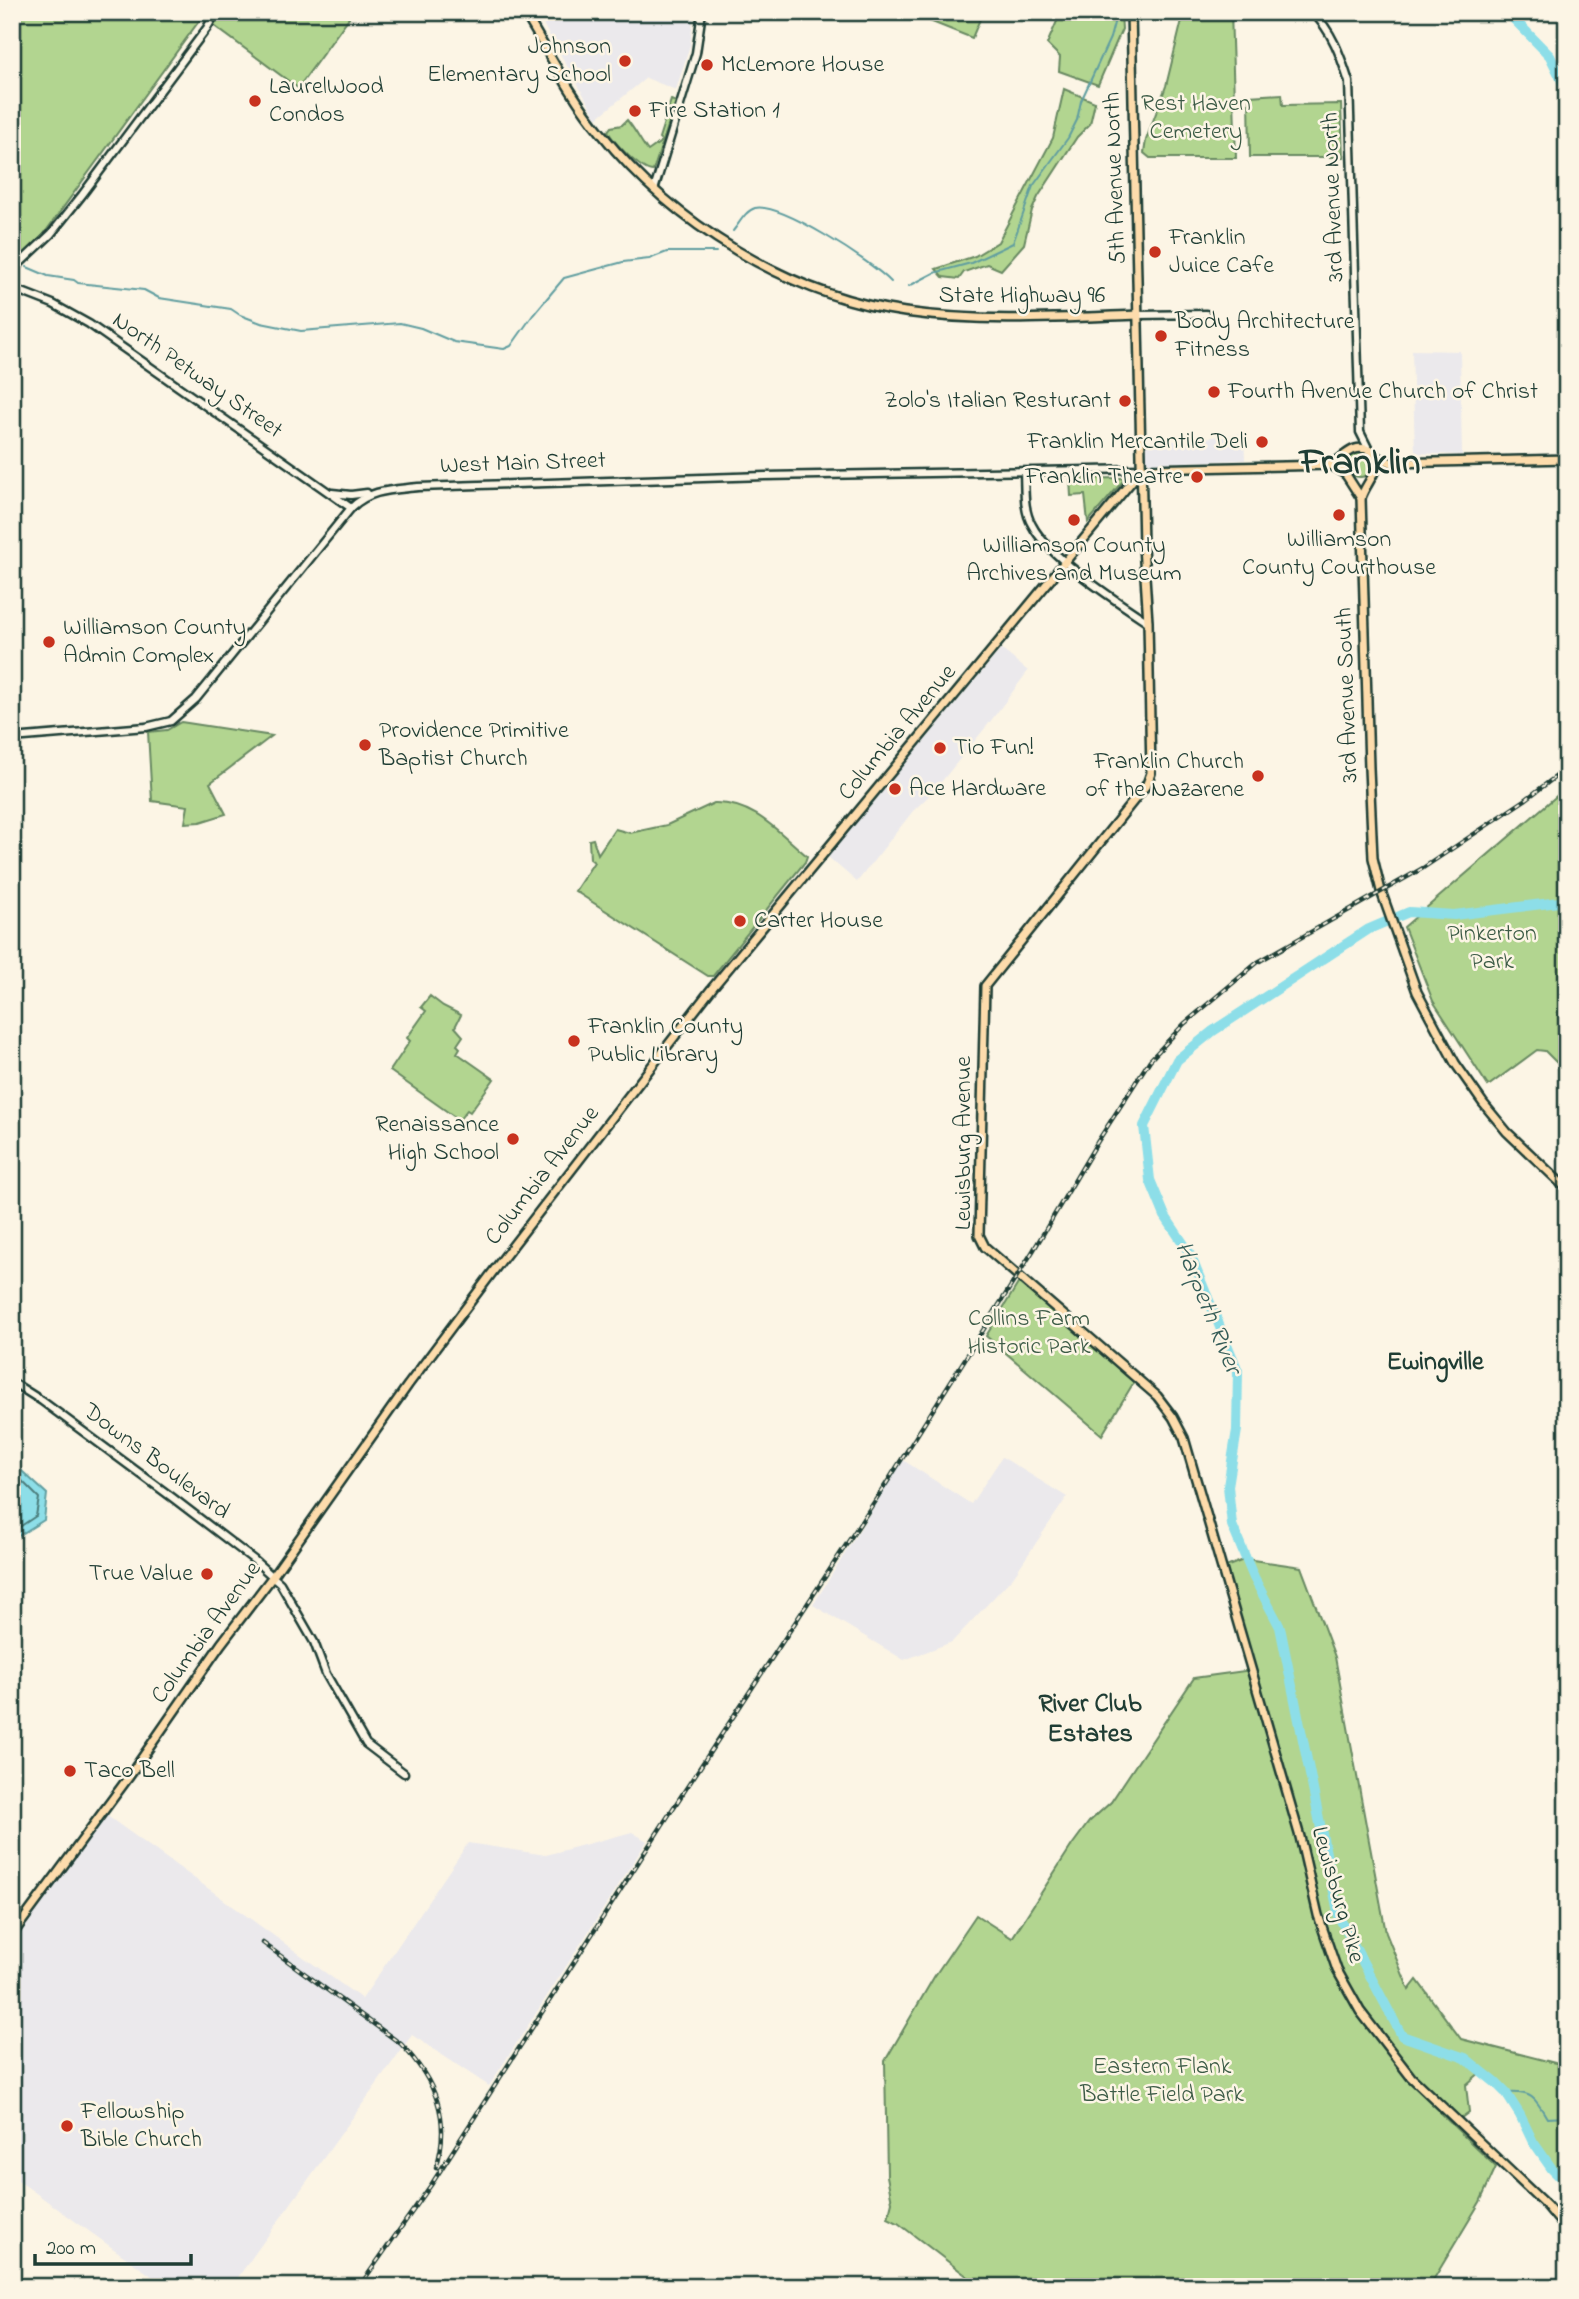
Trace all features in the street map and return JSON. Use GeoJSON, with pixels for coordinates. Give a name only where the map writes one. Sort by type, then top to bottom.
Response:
{"type":"FeatureCollection","features":[{"type":"Feature","properties":{"kind":"main road"},"geometry":{"type":"LineString","coordinates":[[12,276],[18,265],[51,233],[82,195],[207,28],[216,12]]}},
{"type":"Feature","properties":{"kind":"main road","name":"State Highway 96"},"geometry":{"type":"LineString","coordinates":[[524,12],[598,131],[654,190],[677,210],[720,241],[757,261],[818,288],[903,312],[1013,320],[1138,315]]}},
{"type":"Feature","properties":{"kind":"main road"},"geometry":{"type":"LineString","coordinates":[[654,190],[696,53],[702,12]]}},
{"type":"Feature","properties":{"kind":"main road","name":"5th Avenue North"},"geometry":{"type":"LineString","coordinates":[[1131,12],[1143,546],[1148,622]]}},
{"type":"Feature","properties":{"kind":"main road","name":"3rd Avenue North"},"geometry":{"type":"LineString","coordinates":[[1312,12],[1329,32],[1341,56],[1349,82],[1360,432],[1352,449]]}},
{"type":"Feature","properties":{"kind":"main road","name":"North Petway Street"},"geometry":{"type":"LineString","coordinates":[[12,288],[52,304],[89,324],[351,508]]}},
{"type":"Feature","properties":{"kind":"main road"},"geometry":{"type":"LineString","coordinates":[[1138,315],[1206,314]]}},
{"type":"Feature","properties":{"kind":"main road","name":"3rd Avenue North"},"geometry":{"type":"LineString","coordinates":[[1360,432],[1372,453]]}},
{"type":"Feature","properties":{"kind":"main road"},"geometry":{"type":"LineString","coordinates":[[1142,469],[1331,465],[1352,449],[1361,447],[1392,463]]}},
{"type":"Feature","properties":{"kind":"main road"},"geometry":{"type":"LineString","coordinates":[[1372,453],[1377,464],[1376,471]]}},
{"type":"Feature","properties":{"kind":"main road"},"geometry":{"type":"LineString","coordinates":[[1345,456],[1343,465],[1361,498]]}},
{"type":"Feature","properties":{"kind":"main road"},"geometry":{"type":"LineString","coordinates":[[1331,465],[1358,482],[1369,479],[1376,471],[1392,463],[1567,460]]}},
{"type":"Feature","properties":{"kind":"main road","name":"West Main Street"},"geometry":{"type":"LineString","coordinates":[[12,738],[146,727],[162,724],[179,716],[351,508],[375,492],[418,486],[606,480],[1142,469]]}},
{"type":"Feature","properties":{"kind":"main road","name":"Columbia Avenue"},"geometry":{"type":"LineString","coordinates":[[12,1935],[463,1312],[713,987],[1142,469]]}},
{"type":"Feature","properties":{"kind":"main road"},"geometry":{"type":"LineString","coordinates":[[1024,472],[1026,507],[1031,525],[1051,549],[1105,593],[1148,622]]}},
{"type":"Feature","properties":{"kind":"main road","name":"3rd Avenue South"},"geometry":{"type":"LineString","coordinates":[[1369,479],[1361,498],[1368,768],[1373,858],[1381,893],[1417,992],[1470,1085],[1507,1132],[1567,1189]]}},
{"type":"Feature","properties":{"kind":"main road"},"geometry":{"type":"LineString","coordinates":[[326,491],[351,495],[375,492]]}},
{"type":"Feature","properties":{"kind":"main road","name":"Lewisburg Avenue"},"geometry":{"type":"LineString","coordinates":[[1148,622],[1152,758],[1147,784],[985,986],[979,1234],[985,1247],[1157,1396],[1173,1417],[1184,1438],[1213,1536]]}},
{"type":"Feature","properties":{"kind":"main road","name":"Downs Boulevard"},"geometry":{"type":"LineString","coordinates":[[12,1382],[142,1475],[273,1576],[280,1583],[314,1642],[326,1674],[366,1744],[404,1773]]}},
{"type":"Feature","properties":{"kind":"main road","name":"Lewisburg Pike"},"geometry":{"type":"LineString","coordinates":[[1213,1536],[1300,1837],[1318,1915],[1337,1970],[1360,2011],[1411,2077],[1530,2189],[1567,2230]]}},
{"type":"Feature","properties":{"kind":"shaded area","name":"Johnson Elementary School"},"geometry":{"type":"Polygon","coordinates":[[[536,12],[694,12],[690,45],[676,90],[646,78],[597,118],[536,12]]]}},
{"type":"Feature","properties":{"kind":"shaded area"},"geometry":{"type":"Polygon","coordinates":[[[1412,350],[1460,351],[1462,455],[1415,453],[1412,350]]]}},
{"type":"Feature","properties":{"kind":"shaded area"},"geometry":{"type":"Polygon","coordinates":[[[1244,433],[1245,460],[1149,463],[1147,460],[1147,442],[1244,433]]]}},
{"type":"Feature","properties":{"kind":"shaded area"},"geometry":{"type":"Polygon","coordinates":[[[1001,649],[1028,671],[990,722],[933,792],[913,811],[857,882],[828,857],[1001,649]]]}},
{"type":"Feature","properties":{"kind":"shaded area"},"geometry":{"type":"Polygon","coordinates":[[[1002,1457],[1067,1497],[1013,1577],[952,1642],[904,1660],[813,1605],[903,1460],[971,1504],[1002,1457]]]}},
{"type":"Feature","properties":{"kind":"shaded area"},"geometry":{"type":"Polygon","coordinates":[[[106,1815],[362,1999],[468,1843],[546,1855],[632,1832],[647,1841],[489,2086],[412,2035],[231,2287],[167,2287],[12,2176],[12,1945],[106,1815]]]}},
{"type":"Feature","properties":{"kind":"green space"},"geometry":{"type":"Polygon","coordinates":[[[12,12],[353,12],[298,88],[202,17],[38,242],[12,265],[12,12]]]}},
{"type":"Feature","properties":{"kind":"green space"},"geometry":{"type":"Polygon","coordinates":[[[907,12],[983,12],[972,38],[907,12]]]}},
{"type":"Feature","properties":{"kind":"green space"},"geometry":{"type":"Polygon","coordinates":[[[1061,12],[1121,14],[1122,29],[1098,85],[1059,71],[1060,57],[1047,44],[1061,12]]]}},
{"type":"Feature","properties":{"kind":"green space","name":"Rest Haven Cemetery"},"geometry":{"type":"Polygon","coordinates":[[[1184,12],[1231,12],[1236,158],[1150,158],[1144,153],[1146,140],[1166,86],[1184,12]]]}},
{"type":"Feature","properties":{"kind":"green space"},"geometry":{"type":"Polygon","coordinates":[[[1064,89],[1095,102],[1090,124],[1077,137],[1038,197],[1024,244],[1001,270],[987,264],[964,272],[959,279],[943,277],[936,269],[975,256],[998,242],[1053,138],[1064,89]]]}},
{"type":"Feature","properties":{"kind":"green space"},"geometry":{"type":"Polygon","coordinates":[[[1282,94],[1283,105],[1341,104],[1343,157],[1250,157],[1249,96],[1282,94]]]}},
{"type":"Feature","properties":{"kind":"green space"},"geometry":{"type":"Polygon","coordinates":[[[671,100],[676,102],[653,171],[648,170],[628,155],[608,131],[627,120],[648,151],[662,141],[659,138],[671,100]]]}},
{"type":"Feature","properties":{"kind":"green space"},"geometry":{"type":"Polygon","coordinates":[[[1360,451],[1369,455],[1373,464],[1369,473],[1360,477],[1351,473],[1347,464],[1351,455],[1360,451]]]}},
{"type":"Feature","properties":{"kind":"green space"},"geometry":{"type":"Polygon","coordinates":[[[1070,479],[1124,480],[1088,522],[1085,495],[1071,496],[1070,479]]]}},
{"type":"Feature","properties":{"kind":"green space"},"geometry":{"type":"Polygon","coordinates":[[[181,722],[272,736],[210,783],[226,814],[200,822],[185,823],[188,806],[152,801],[148,732],[167,730],[181,722]]]}},
{"type":"Feature","properties":{"kind":"green space","name":"Pinkerton Park"},"geometry":{"type":"Polygon","coordinates":[[[1567,787],[1567,1073],[1545,1051],[1537,1050],[1488,1086],[1433,1001],[1404,927],[1567,787]]]}},
{"type":"Feature","properties":{"kind":"green space"},"geometry":{"type":"Polygon","coordinates":[[[714,803],[741,807],[753,813],[807,856],[805,862],[713,976],[708,976],[575,891],[594,862],[590,859],[589,840],[593,839],[598,854],[615,829],[630,833],[667,825],[714,803]]]}},
{"type":"Feature","properties":{"kind":"green space"},"geometry":{"type":"Polygon","coordinates":[[[430,996],[461,1015],[455,1027],[463,1036],[457,1045],[460,1048],[457,1053],[494,1079],[470,1112],[467,1110],[459,1120],[390,1071],[410,1041],[407,1038],[426,1011],[421,1007],[430,996]]]}},
{"type":"Feature","properties":{"kind":"green space","name":"Collins Farm Historic Park"},"geometry":{"type":"Polygon","coordinates":[[[1019,1282],[1134,1382],[1102,1435],[986,1336],[1019,1282]]]}},
{"type":"Feature","properties":{"kind":"green space","name":"Eastern Flank Battle Field Park"},"geometry":{"type":"Polygon","coordinates":[[[1246,1559],[1301,1567],[1335,1657],[1386,1933],[1409,1990],[1417,1980],[1461,2039],[1567,2066],[1567,2184],[1552,2169],[1533,2142],[1506,2093],[1482,2071],[1466,2085],[1469,2112],[1457,2121],[1443,2109],[1440,2113],[1496,2167],[1480,2202],[1429,2287],[981,2287],[888,2218],[892,2202],[887,2176],[885,2061],[934,1977],[976,1915],[1012,1938],[1072,1845],[1089,1822],[1111,1802],[1194,1678],[1252,1670],[1223,1568],[1246,1559]]]}},
{"type":"Feature","properties":{"kind":"water"},"geometry":{"type":"Polygon","coordinates":[[[12,1462],[47,1494],[44,1520],[12,1540],[12,1462]]]}},
{"type":"Feature","properties":{"kind":"waterway"},"geometry":{"type":"LineString","coordinates":[[909,286],[934,273],[971,263],[1013,243],[1033,186],[1068,138],[1077,120],[1081,101],[1110,38],[1117,12]]}},
{"type":"Feature","properties":{"kind":"waterway","name":"Harpeth River"},"geometry":{"type":"LineString","coordinates":[[1507,12],[1550,56],[1567,91]]}},
{"type":"Feature","properties":{"kind":"waterway"},"geometry":{"type":"LineString","coordinates":[[733,231],[745,215],[755,208],[784,214],[825,235],[891,282]]}},
{"type":"Feature","properties":{"kind":"waterway"},"geometry":{"type":"LineString","coordinates":[[27,267],[48,276],[78,283],[144,290],[159,298],[231,309],[261,323],[301,331],[400,323],[421,328],[454,342],[504,349],[511,346],[564,278],[623,262],[649,259],[667,252],[716,252]]}},
{"type":"Feature","properties":{"kind":"waterway","name":"Harpeth River"},"geometry":{"type":"LineString","coordinates":[[1567,901],[1454,915],[1409,912],[1369,929],[1213,1031],[1177,1060],[1144,1126],[1150,1180],[1165,1216],[1189,1252],[1238,1371],[1237,1430],[1228,1486],[1232,1525],[1254,1578],[1280,1627],[1339,1917],[1402,2036],[1465,2058],[1496,2083],[1520,2115],[1533,2142],[1552,2169],[1567,2184]]}},
{"type":"Feature","properties":{"kind":"waterway"},"geometry":{"type":"LineString","coordinates":[[1506,2093],[1527,2094],[1539,2105],[1547,2118],[1567,2117]]}},
{"type":"Feature","properties":{"kind":"railway"},"geometry":{"type":"LineString","coordinates":[[359,2287],[431,2185],[888,1481],[1150,1060],[1184,1024],[1258,962],[1423,868],[1525,800],[1567,768]]}},
{"type":"Feature","properties":{"kind":"railway"},"geometry":{"type":"LineString","coordinates":[[263,1943],[401,2044],[413,2058],[431,2086],[441,2117],[442,2133],[436,2168]]}},
{"type":"Feature","properties":{"kind":"place","name":"Johnson Elementary School"},"geometry":{"type":"Point","coordinates":[625,61]}},
{"type":"Feature","properties":{"kind":"place","name":"McLemore House"},"geometry":{"type":"Point","coordinates":[707,65]}},
{"type":"Feature","properties":{"kind":"place","name":"LaurelWood Condos"},"geometry":{"type":"Point","coordinates":[255,101]}},
{"type":"Feature","properties":{"kind":"place","name":"Fire Station 1"},"geometry":{"type":"Point","coordinates":[635,111]}},
{"type":"Feature","properties":{"kind":"place","name":"Franklin Juice Cafe"},"geometry":{"type":"Point","coordinates":[1155,252]}},
{"type":"Feature","properties":{"kind":"place","name":"Body Architecture Fitness"},"geometry":{"type":"Point","coordinates":[1161,336]}},
{"type":"Feature","properties":{"kind":"place","name":"Fourth Avenue Church of Christ"},"geometry":{"type":"Point","coordinates":[1214,392]}},
{"type":"Feature","properties":{"kind":"place","name":"Zolo's Italian Resturant"},"geometry":{"type":"Point","coordinates":[1125,401]}},
{"type":"Feature","properties":{"kind":"place","name":"Franklin Mercantile Deli"},"geometry":{"type":"Point","coordinates":[1262,442]}},
{"type":"Feature","properties":{"kind":"place","name":"Franklin Theatre"},"geometry":{"type":"Point","coordinates":[1197,477]}},
{"type":"Feature","properties":{"kind":"place","name":"Williamson County Courthouse"},"geometry":{"type":"Point","coordinates":[1339,515]}},
{"type":"Feature","properties":{"kind":"place","name":"Williamson County Archives and Museum"},"geometry":{"type":"Point","coordinates":[1074,520]}},
{"type":"Feature","properties":{"kind":"place","name":"Williamson County Admin Complex"},"geometry":{"type":"Point","coordinates":[49,642]}},
{"type":"Feature","properties":{"kind":"place","name":"Providence Primitive Baptist Church"},"geometry":{"type":"Point","coordinates":[365,745]}},
{"type":"Feature","properties":{"kind":"place","name":"Tio Fun!"},"geometry":{"type":"Point","coordinates":[940,748]}},
{"type":"Feature","properties":{"kind":"place","name":"Franklin Church of the Nazarene"},"geometry":{"type":"Point","coordinates":[1258,776]}},
{"type":"Feature","properties":{"kind":"place","name":"Ace Hardware"},"geometry":{"type":"Point","coordinates":[895,789]}},
{"type":"Feature","properties":{"kind":"place","name":"Carter House"},"geometry":{"type":"Point","coordinates":[740,921]}},
{"type":"Feature","properties":{"kind":"place","name":"Franklin County Public Library"},"geometry":{"type":"Point","coordinates":[574,1041]}},
{"type":"Feature","properties":{"kind":"place","name":"Renaissance High School"},"geometry":{"type":"Point","coordinates":[513,1139]}},
{"type":"Feature","properties":{"kind":"place","name":"True Value"},"geometry":{"type":"Point","coordinates":[207,1574]}},
{"type":"Feature","properties":{"kind":"place","name":"Taco Bell"},"geometry":{"type":"Point","coordinates":[70,1771]}},
{"type":"Feature","properties":{"kind":"place","name":"Fellowship Bible Church"},"geometry":{"type":"Point","coordinates":[67,2126]}},
{"type":"Feature","properties":{"kind":"district","name":"Franklin"},"geometry":{"type":"Point","coordinates":[1360,464]}},
{"type":"Feature","properties":{"kind":"district","name":"Ewingville"},"geometry":{"type":"Point","coordinates":[1435,1363]}},
{"type":"Feature","properties":{"kind":"district","name":"River Club Estates"},"geometry":{"type":"Point","coordinates":[1090,1720]}}]}
